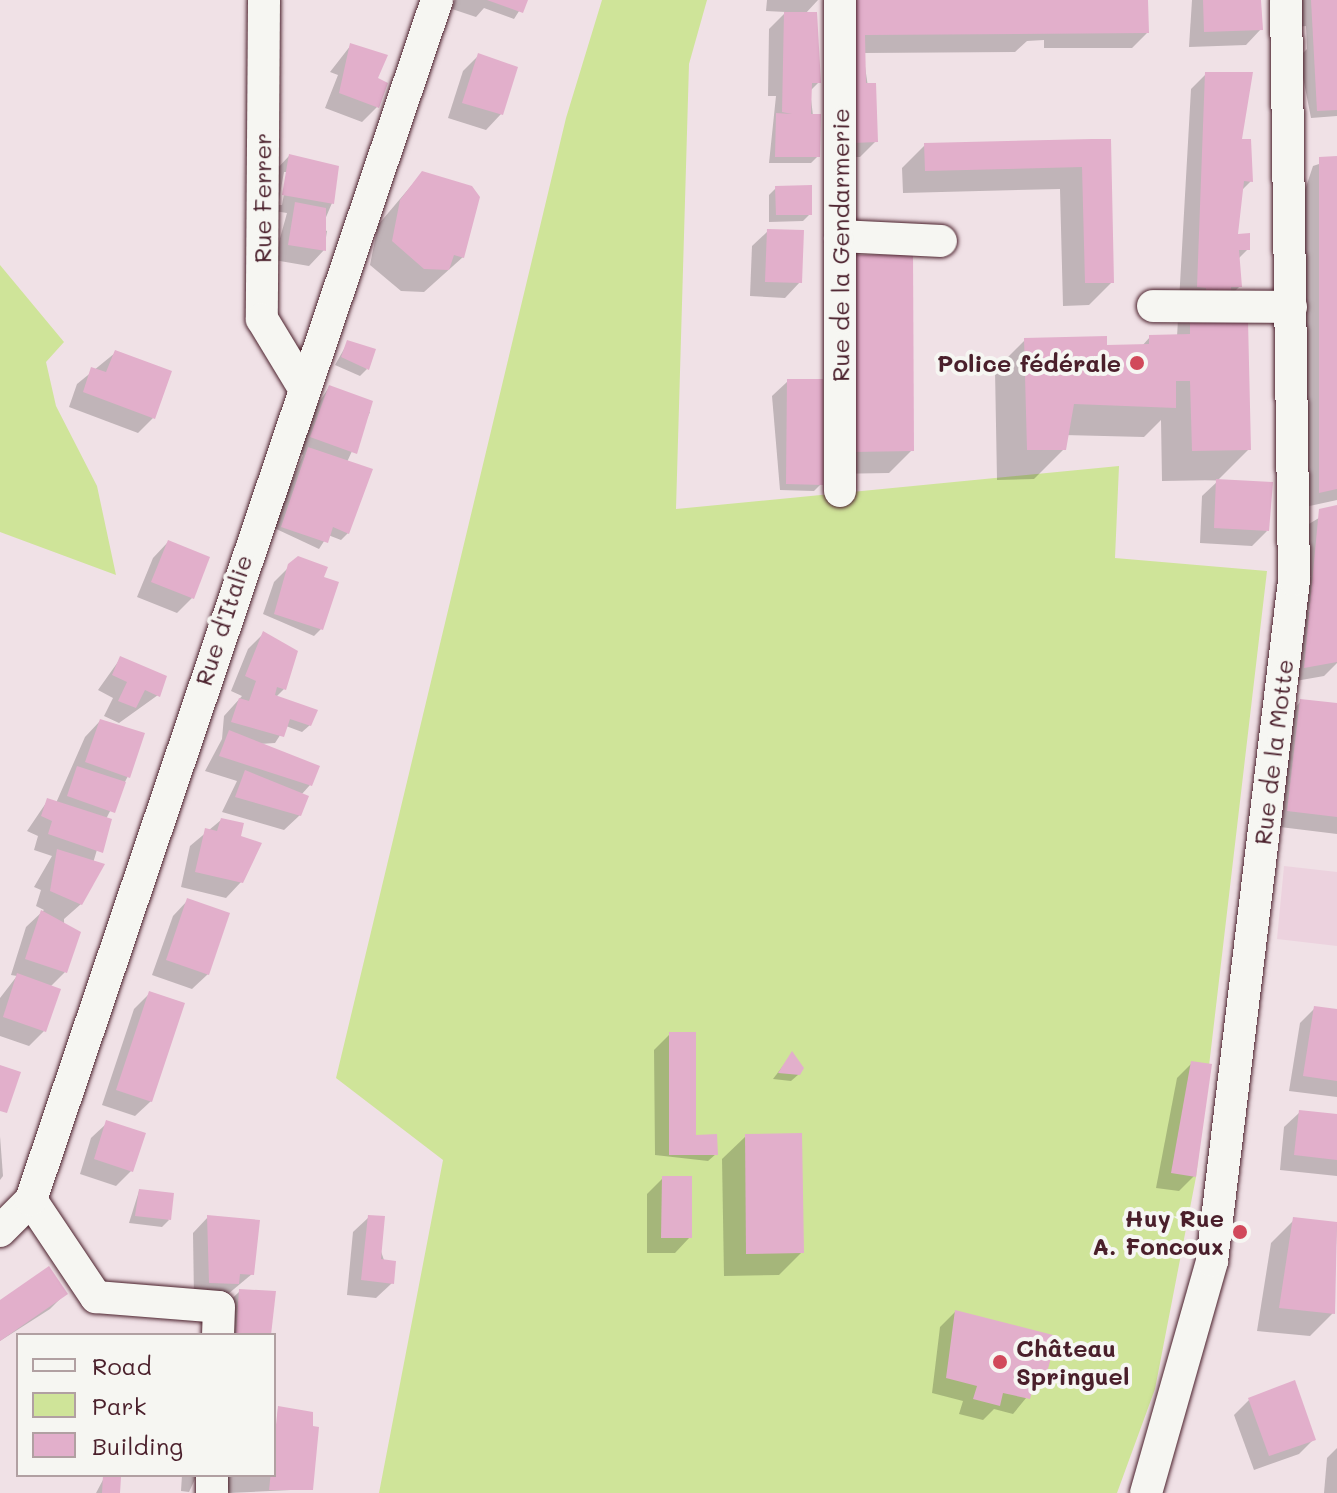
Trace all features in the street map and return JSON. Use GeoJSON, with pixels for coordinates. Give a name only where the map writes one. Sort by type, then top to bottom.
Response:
{"type":"FeatureCollection","features":[{"type":"Feature","properties":{"kind":"street","name":"Rue Ferrer"},"geometry":{"type":"LineString","coordinates":[[264,0],[262,319],[302,385]]}},
{"type":"Feature","properties":{"kind":"street","name":"Rue d'Italie"},"geometry":{"type":"LineString","coordinates":[[0,1231],[31,1200],[302,385],[437,0]]}},
{"type":"Feature","properties":{"kind":"street","name":"Rue de la Gendarmerie"},"geometry":{"type":"LineString","coordinates":[[840,0],[840,491]]}},
{"type":"Feature","properties":{"kind":"street","name":"Rue de la Motte"},"geometry":{"type":"LineString","coordinates":[[1159,1490],[1212,1261],[1294,580],[1286,0]]}},
{"type":"Feature","properties":{"kind":"street"},"geometry":{"type":"LineString","coordinates":[[840,236],[941,241]]}},
{"type":"Feature","properties":{"kind":"street"},"geometry":{"type":"LineString","coordinates":[[1153,306],[1291,307]]}},
{"type":"Feature","properties":{"kind":"street"},"geometry":{"type":"LineString","coordinates":[[31,1200],[96,1297],[219,1307],[218,1333]]}},
{"type":"Feature","properties":{"kind":"shaded area"},"geometry":{"type":"Polygon","coordinates":[[[1284,866],[1337,872],[1337,946],[1277,939],[1284,866]]]}},
{"type":"Feature","properties":{"kind":"green space"},"geometry":{"type":"Polygon","coordinates":[[[602,0],[707,0],[689,64],[676,509],[1119,466],[1115,558],[1267,571],[1196,1177],[1155,1389],[1117,1493],[379,1493],[443,1160],[336,1078],[566,118],[602,0]]]}},
{"type":"Feature","properties":{"kind":"green space"},"geometry":{"type":"Polygon","coordinates":[[[0,265],[64,342],[46,362],[56,406],[97,486],[116,575],[0,532],[0,265]]]}},
{"type":"Feature","properties":{"kind":"building"},"geometry":{"type":"Polygon","coordinates":[[[487,0],[528,0],[523,13],[487,0]]]}},
{"type":"Feature","properties":{"kind":"building"},"geometry":{"type":"Polygon","coordinates":[[[848,0],[1148,0],[1149,33],[865,35],[866,83],[876,83],[878,142],[852,143],[848,0]]]}},
{"type":"Feature","properties":{"kind":"building"},"geometry":{"type":"Polygon","coordinates":[[[1203,0],[1261,0],[1263,30],[1204,32],[1203,0]]]}},
{"type":"Feature","properties":{"kind":"building"},"geometry":{"type":"Polygon","coordinates":[[[1311,0],[1337,0],[1337,110],[1317,111],[1311,0]]]}},
{"type":"Feature","properties":{"kind":"building"},"geometry":{"type":"Polygon","coordinates":[[[784,12],[817,12],[821,83],[812,83],[811,114],[821,114],[820,157],[775,157],[776,113],[792,114],[782,112],[784,12]]]}},
{"type":"Feature","properties":{"kind":"building"},"geometry":{"type":"Polygon","coordinates":[[[350,43],[388,55],[378,78],[388,83],[379,108],[339,93],[350,43]]]}},
{"type":"Feature","properties":{"kind":"building"},"geometry":{"type":"Polygon","coordinates":[[[478,53],[518,67],[503,115],[462,103],[478,53]]]}},
{"type":"Feature","properties":{"kind":"building","name":"Police fédérale"},"geometry":{"type":"Polygon","coordinates":[[[1205,72],[1253,72],[1242,139],[1251,139],[1253,182],[1244,181],[1238,234],[1250,233],[1250,250],[1239,250],[1242,287],[1231,287],[1232,320],[1248,320],[1251,450],[1192,451],[1190,381],[1176,381],[1176,408],[1074,404],[1066,450],[1027,450],[1024,338],[1107,336],[1107,345],[1149,344],[1149,335],[1190,334],[1190,320],[1207,320],[1206,288],[1197,287],[1205,72]]]}},
{"type":"Feature","properties":{"kind":"building"},"geometry":{"type":"Polygon","coordinates":[[[1111,139],[1114,283],[1085,283],[1082,167],[925,171],[924,143],[1111,139]]]}},
{"type":"Feature","properties":{"kind":"building"},"geometry":{"type":"Polygon","coordinates":[[[289,154],[339,166],[334,204],[282,195],[289,154]]]}},
{"type":"Feature","properties":{"kind":"building"},"geometry":{"type":"Polygon","coordinates":[[[1337,156],[1337,489],[1319,493],[1319,157],[1337,156]]]}},
{"type":"Feature","properties":{"kind":"building"},"geometry":{"type":"Polygon","coordinates":[[[422,171],[472,186],[480,197],[464,258],[454,255],[449,270],[424,269],[392,241],[400,200],[422,171]]]}},
{"type":"Feature","properties":{"kind":"building"},"geometry":{"type":"Polygon","coordinates":[[[812,185],[812,215],[776,215],[775,186],[812,185]]]}},
{"type":"Feature","properties":{"kind":"building"},"geometry":{"type":"Polygon","coordinates":[[[295,202],[326,208],[326,251],[288,245],[295,202]]]}},
{"type":"Feature","properties":{"kind":"building"},"geometry":{"type":"Polygon","coordinates":[[[767,229],[804,230],[802,283],[765,282],[767,229]]]}},
{"type":"Feature","properties":{"kind":"building"},"geometry":{"type":"Polygon","coordinates":[[[851,255],[913,255],[914,451],[852,452],[851,255]]]}},
{"type":"Feature","properties":{"kind":"building"},"geometry":{"type":"Polygon","coordinates":[[[347,340],[376,349],[369,370],[341,357],[347,340]]]}},
{"type":"Feature","properties":{"kind":"building"},"geometry":{"type":"Polygon","coordinates":[[[115,350],[172,371],[155,419],[83,392],[91,367],[106,372],[115,350]]]}},
{"type":"Feature","properties":{"kind":"building"},"geometry":{"type":"Polygon","coordinates":[[[787,379],[823,379],[823,485],[786,484],[787,379]]]}},
{"type":"Feature","properties":{"kind":"building"},"geometry":{"type":"Polygon","coordinates":[[[329,385],[373,401],[357,454],[310,437],[329,385]]]}},
{"type":"Feature","properties":{"kind":"building"},"geometry":{"type":"Polygon","coordinates":[[[308,447],[373,469],[349,534],[333,527],[328,543],[281,527],[308,447]]]}},
{"type":"Feature","properties":{"kind":"building"},"geometry":{"type":"Polygon","coordinates":[[[1216,479],[1273,482],[1269,531],[1214,528],[1216,479]]]}},
{"type":"Feature","properties":{"kind":"building"},"geometry":{"type":"Polygon","coordinates":[[[1337,505],[1337,662],[1304,668],[1319,509],[1337,505]]]}},
{"type":"Feature","properties":{"kind":"building"},"geometry":{"type":"Polygon","coordinates":[[[168,540],[210,557],[194,599],[151,582],[168,540]]]}},
{"type":"Feature","properties":{"kind":"building"},"geometry":{"type":"Polygon","coordinates":[[[298,556],[328,567],[324,577],[339,582],[323,630],[274,614],[288,564],[298,556]]]}},
{"type":"Feature","properties":{"kind":"building"},"geometry":{"type":"Polygon","coordinates":[[[263,631],[298,651],[286,690],[277,687],[275,695],[318,710],[311,726],[290,719],[284,737],[231,722],[239,698],[249,701],[256,681],[245,676],[263,631]]]}},
{"type":"Feature","properties":{"kind":"building"},"geometry":{"type":"Polygon","coordinates":[[[120,656],[167,676],[160,697],[145,690],[136,708],[118,701],[127,682],[112,675],[120,656]]]}},
{"type":"Feature","properties":{"kind":"building"},"geometry":{"type":"Polygon","coordinates":[[[1300,699],[1337,703],[1337,817],[1287,811],[1300,699]]]}},
{"type":"Feature","properties":{"kind":"building"},"geometry":{"type":"Polygon","coordinates":[[[100,719],[145,733],[130,778],[85,762],[100,719]]]}},
{"type":"Feature","properties":{"kind":"building"},"geometry":{"type":"Polygon","coordinates":[[[229,730],[320,766],[312,786],[219,756],[229,730]]]}},
{"type":"Feature","properties":{"kind":"building"},"geometry":{"type":"Polygon","coordinates":[[[77,766],[126,782],[115,813],[67,796],[77,766]]]}},
{"type":"Feature","properties":{"kind":"building"},"geometry":{"type":"Polygon","coordinates":[[[245,770],[309,796],[301,816],[235,797],[245,770]]]}},
{"type":"Feature","properties":{"kind":"building"},"geometry":{"type":"Polygon","coordinates":[[[47,798],[112,819],[103,853],[48,834],[52,821],[41,816],[47,798]]]}},
{"type":"Feature","properties":{"kind":"building"},"geometry":{"type":"Polygon","coordinates":[[[221,818],[244,823],[241,836],[262,843],[243,883],[195,872],[205,828],[217,831],[221,818]]]}},
{"type":"Feature","properties":{"kind":"building"},"geometry":{"type":"Polygon","coordinates":[[[57,849],[105,864],[82,905],[50,891],[57,849]]]}},
{"type":"Feature","properties":{"kind":"building"},"geometry":{"type":"Polygon","coordinates":[[[187,898],[230,913],[209,975],[166,960],[187,898]]]}},
{"type":"Feature","properties":{"kind":"building"},"geometry":{"type":"Polygon","coordinates":[[[41,910],[81,932],[67,973],[25,959],[41,910]]]}},
{"type":"Feature","properties":{"kind":"building"},"geometry":{"type":"Polygon","coordinates":[[[17,973],[61,989],[46,1032],[3,1017],[17,973]]]}},
{"type":"Feature","properties":{"kind":"building"},"geometry":{"type":"Polygon","coordinates":[[[149,991],[185,1003],[152,1102],[116,1090],[149,991]]]}},
{"type":"Feature","properties":{"kind":"building"},"geometry":{"type":"Polygon","coordinates":[[[1314,1006],[1337,1009],[1337,1081],[1303,1076],[1314,1006]]]}},
{"type":"Feature","properties":{"kind":"building"},"geometry":{"type":"Polygon","coordinates":[[[669,1032],[696,1032],[696,1135],[717,1134],[718,1155],[669,1155],[669,1032]]]}},
{"type":"Feature","properties":{"kind":"building"},"geometry":{"type":"Polygon","coordinates":[[[792,1051],[804,1068],[800,1075],[778,1073],[792,1051]]]}},
{"type":"Feature","properties":{"kind":"building"},"geometry":{"type":"Polygon","coordinates":[[[1191,1061],[1212,1064],[1196,1177],[1171,1173],[1191,1061]]]}},
{"type":"Feature","properties":{"kind":"building"},"geometry":{"type":"Polygon","coordinates":[[[0,1065],[21,1072],[7,1113],[0,1111],[0,1065]]]}},
{"type":"Feature","properties":{"kind":"building"},"geometry":{"type":"Polygon","coordinates":[[[1299,1110],[1337,1114],[1337,1160],[1294,1155],[1299,1110]]]}},
{"type":"Feature","properties":{"kind":"building"},"geometry":{"type":"Polygon","coordinates":[[[106,1120],[146,1133],[133,1172],[94,1159],[106,1120]]]}},
{"type":"Feature","properties":{"kind":"building"},"geometry":{"type":"Polygon","coordinates":[[[802,1133],[804,1253],[746,1254],[745,1134],[802,1133]]]}},
{"type":"Feature","properties":{"kind":"building"},"geometry":{"type":"Polygon","coordinates":[[[662,1176],[692,1176],[692,1238],[661,1238],[662,1176]]]}},
{"type":"Feature","properties":{"kind":"building"},"geometry":{"type":"Polygon","coordinates":[[[139,1189],[174,1193],[171,1220],[135,1216],[139,1189]]]}},
{"type":"Feature","properties":{"kind":"building"},"geometry":{"type":"Polygon","coordinates":[[[207,1215],[260,1220],[254,1275],[240,1274],[239,1284],[209,1283],[207,1215]]]}},
{"type":"Feature","properties":{"kind":"building"},"geometry":{"type":"Polygon","coordinates":[[[368,1215],[385,1216],[381,1259],[396,1261],[394,1284],[361,1280],[368,1215]]]}},
{"type":"Feature","properties":{"kind":"building"},"geometry":{"type":"Polygon","coordinates":[[[1293,1217],[1337,1222],[1335,1314],[1279,1308],[1293,1217]]]}},
{"type":"Feature","properties":{"kind":"building"},"geometry":{"type":"Polygon","coordinates":[[[49,1266],[68,1294],[0,1341],[0,1300],[49,1266]]]}},
{"type":"Feature","properties":{"kind":"building"},"geometry":{"type":"Polygon","coordinates":[[[239,1289],[276,1291],[271,1333],[236,1333],[239,1289]]]}},
{"type":"Feature","properties":{"kind":"building","name":"Château Springuel"},"geometry":{"type":"Polygon","coordinates":[[[955,1310],[1057,1336],[1046,1376],[1037,1374],[1030,1399],[1003,1393],[1000,1406],[973,1399],[977,1386],[946,1378],[955,1310]]]}},
{"type":"Feature","properties":{"kind":"building"},"geometry":{"type":"Polygon","coordinates":[[[1295,1380],[1316,1440],[1269,1456],[1248,1398],[1295,1380]]]}},
{"type":"Feature","properties":{"kind":"building"},"geometry":{"type":"Polygon","coordinates":[[[278,1406],[313,1412],[313,1426],[319,1427],[313,1490],[269,1490],[270,1477],[276,1477],[278,1406]]]}},
{"type":"Feature","properties":{"kind":"building"},"geometry":{"type":"Polygon","coordinates":[[[103,1477],[121,1477],[120,1493],[102,1493],[103,1477]]]}},
{"type":"Feature","properties":{"kind":"place","name":"Police fédérale"},"geometry":{"type":"Point","coordinates":[1137,363]}},
{"type":"Feature","properties":{"kind":"place","name":"Huy Rue A. Foncoux"},"geometry":{"type":"Point","coordinates":[1240,1232]}},
{"type":"Feature","properties":{"kind":"place","name":"Château Springuel"},"geometry":{"type":"Point","coordinates":[1000,1362]}}]}
